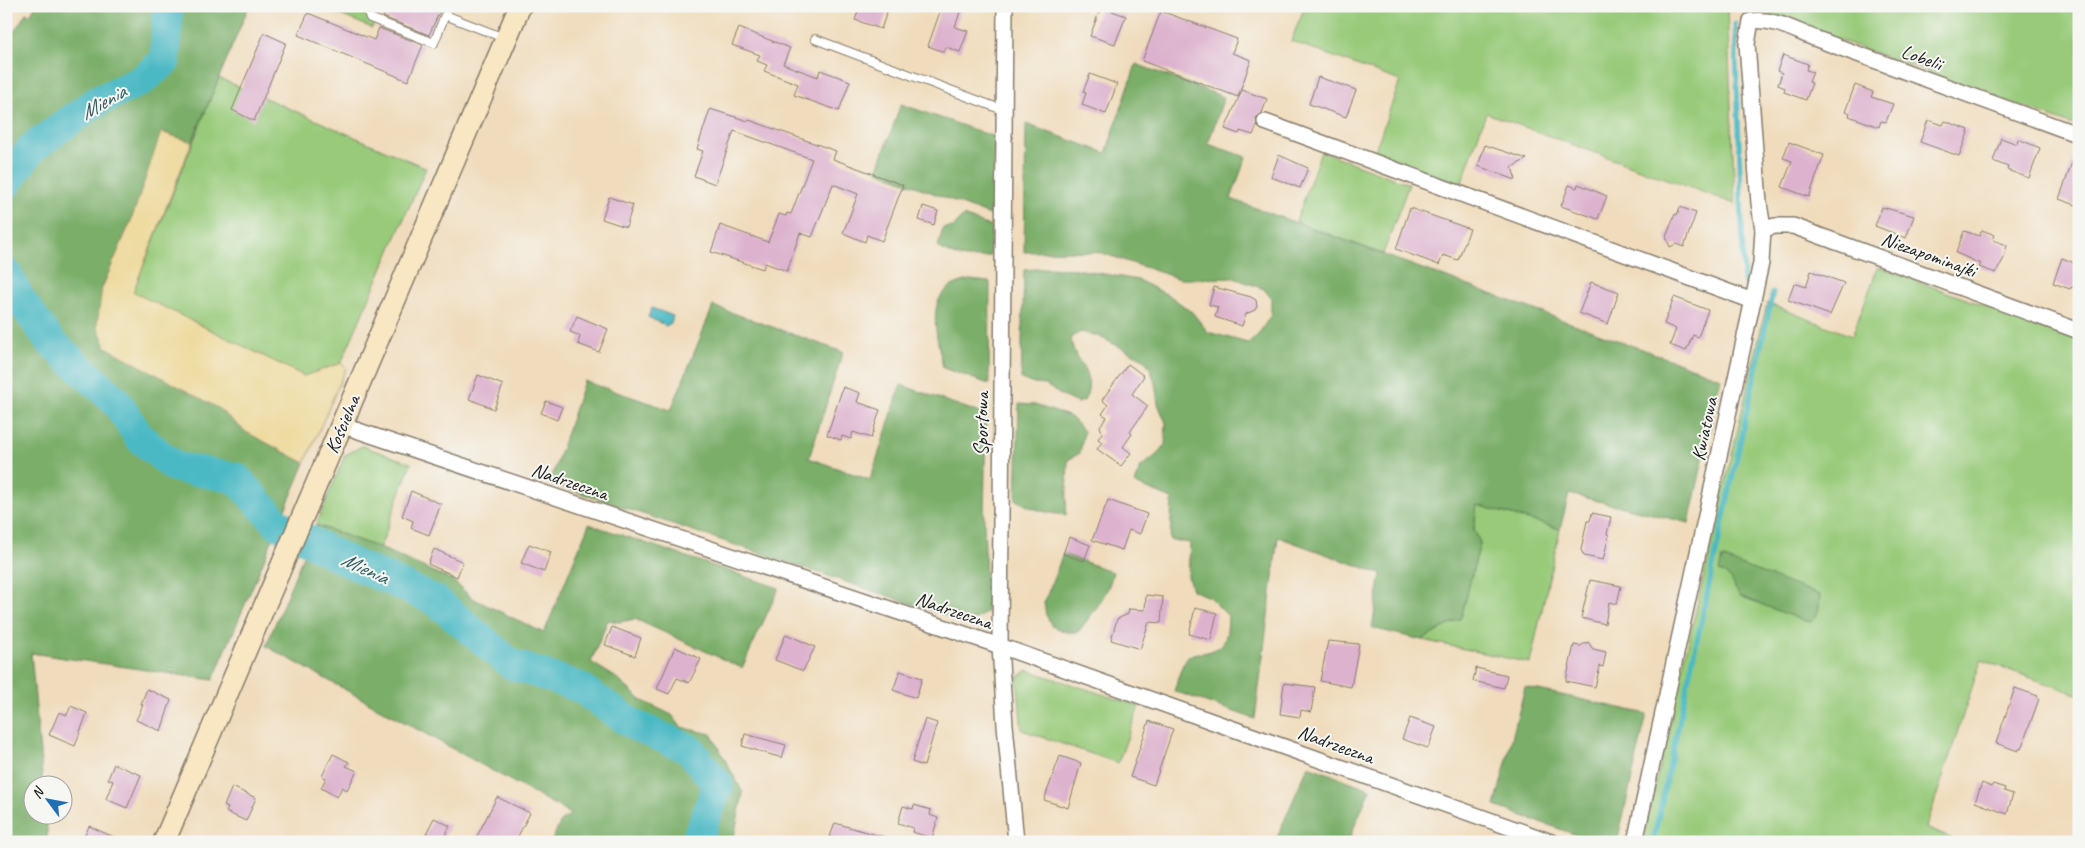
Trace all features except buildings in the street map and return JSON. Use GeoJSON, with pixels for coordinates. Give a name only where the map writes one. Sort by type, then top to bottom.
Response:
{"type":"FeatureCollection","features":[{"type":"Feature","properties":{"kind":"street","name":"Kościelna"},"geometry":{"type":"LineString","coordinates":[[164,842],[520,6]]}},
{"type":"Feature","properties":{"kind":"street","name":"Sportowa"},"geometry":{"type":"LineString","coordinates":[[1005,6],[1000,646],[1016,842]]}},
{"type":"Feature","properties":{"kind":"street","name":"Lobelii"},"geometry":{"type":"LineString","coordinates":[[1751,21],[1764,19],[1780,24],[1850,52],[2079,134]]}},
{"type":"Feature","properties":{"kind":"street","name":"Kwiatowa"},"geometry":{"type":"LineString","coordinates":[[1634,842],[1761,263],[1763,229],[1759,202],[1747,44],[1751,21]]}},
{"type":"Feature","properties":{"kind":"street"},"geometry":{"type":"LineString","coordinates":[[1265,122],[1753,301]]}},
{"type":"Feature","properties":{"kind":"street","name":"Niezapominajki"},"geometry":{"type":"LineString","coordinates":[[1763,229],[1775,226],[1793,226],[2079,331]]}},
{"type":"Feature","properties":{"kind":"street","name":"Nadrzeczna"},"geometry":{"type":"LineString","coordinates":[[341,425],[1000,646],[1551,842]]}},
{"type":"Feature","properties":{"kind":"lane"},"geometry":{"type":"LineString","coordinates":[[370,6],[368,12],[370,18],[434,43],[445,15],[506,39]]}},
{"type":"Feature","properties":{"kind":"lane"},"geometry":{"type":"LineString","coordinates":[[814,39],[1003,110]]}},
{"type":"Feature","properties":{"kind":"green space"},"geometry":{"type":"Polygon","coordinates":[[[35,6],[249,6],[192,142],[162,132],[131,221],[102,288],[218,408],[246,432],[305,463],[213,680],[31,653],[42,776],[22,776],[22,826],[47,826],[48,842],[6,842],[6,44],[26,13],[30,15],[35,6]]]}},
{"type":"Feature","properties":{"kind":"green space"},"geometry":{"type":"Polygon","coordinates":[[[319,6],[382,6],[372,28],[319,6]]]}},
{"type":"Feature","properties":{"kind":"green space"},"geometry":{"type":"Polygon","coordinates":[[[1305,6],[1727,6],[1735,204],[1486,113],[1461,185],[1374,153],[1400,81],[1291,41],[1305,6]]]}},
{"type":"Feature","properties":{"kind":"green space"},"geometry":{"type":"Polygon","coordinates":[[[1758,6],[2079,7],[2079,127],[1759,11],[1758,6]]]}},
{"type":"Feature","properties":{"kind":"green space"},"geometry":{"type":"Polygon","coordinates":[[[1136,64],[1224,97],[1208,144],[1246,157],[1231,199],[1721,378],[1689,523],[1569,494],[1560,529],[1477,505],[1474,529],[1480,543],[1461,618],[1422,640],[1372,628],[1381,574],[1278,537],[1255,719],[1174,691],[1182,666],[1188,658],[1194,654],[1216,649],[1224,641],[1228,616],[1209,597],[1192,590],[1188,576],[1190,543],[1170,540],[1172,499],[1135,484],[1140,468],[1159,453],[1165,445],[1166,423],[1158,404],[1155,383],[1150,368],[1144,359],[1098,336],[1081,332],[1071,337],[1072,346],[1087,375],[1088,391],[1084,401],[1077,403],[1046,385],[1034,384],[1021,379],[1024,270],[1047,268],[1076,269],[1138,280],[1170,296],[1192,312],[1208,332],[1248,343],[1258,335],[1271,315],[1271,298],[1264,289],[1234,278],[1180,279],[1102,253],[1074,251],[1024,252],[1026,124],[1106,153],[1136,64]]]}},
{"type":"Feature","properties":{"kind":"green space"},"geometry":{"type":"Polygon","coordinates":[[[219,78],[426,168],[341,363],[304,376],[133,292],[219,78]]]}},
{"type":"Feature","properties":{"kind":"green space"},"geometry":{"type":"Polygon","coordinates":[[[901,104],[995,137],[992,216],[877,171],[901,104]]]}},
{"type":"Feature","properties":{"kind":"green space"},"geometry":{"type":"Polygon","coordinates":[[[1321,151],[1409,184],[1383,254],[1296,222],[1321,151]]]}},
{"type":"Feature","properties":{"kind":"green space"},"geometry":{"type":"Polygon","coordinates":[[[963,216],[992,227],[990,256],[975,258],[957,256],[938,247],[943,228],[954,227],[963,216]]]}},
{"type":"Feature","properties":{"kind":"green space"},"geometry":{"type":"Polygon","coordinates":[[[1878,267],[2079,340],[2079,695],[1981,660],[1926,828],[1960,842],[1642,842],[1767,303],[1852,336],[1878,267]],[[1730,577],[1734,582],[1735,589],[1801,620],[1730,577]]]}},
{"type":"Feature","properties":{"kind":"green space"},"geometry":{"type":"Polygon","coordinates":[[[970,280],[990,282],[989,384],[943,368],[938,341],[936,314],[938,303],[944,293],[954,285],[970,280]]]}},
{"type":"Feature","properties":{"kind":"green space"},"geometry":{"type":"Polygon","coordinates":[[[713,306],[843,352],[809,458],[870,480],[901,385],[986,415],[984,520],[987,612],[974,620],[963,621],[550,483],[584,381],[671,410],[713,306]]]}},
{"type":"Feature","properties":{"kind":"green space"},"geometry":{"type":"Polygon","coordinates":[[[1019,404],[1035,405],[1071,417],[1084,431],[1080,453],[1068,460],[1066,515],[1040,510],[1016,500],[1019,404]]]}},
{"type":"Feature","properties":{"kind":"green space"},"geometry":{"type":"Polygon","coordinates":[[[362,446],[411,463],[380,548],[316,525],[345,455],[362,446]]]}},
{"type":"Feature","properties":{"kind":"green space"},"geometry":{"type":"Polygon","coordinates":[[[1477,505],[1560,529],[1530,663],[1422,640],[1461,618],[1480,543],[1474,529],[1477,505]]]}},
{"type":"Feature","properties":{"kind":"green space"},"geometry":{"type":"Polygon","coordinates":[[[589,524],[779,588],[742,668],[635,619],[619,622],[608,620],[591,662],[615,677],[641,700],[672,715],[681,727],[711,734],[743,793],[733,842],[551,842],[561,821],[571,814],[266,646],[316,525],[380,548],[452,580],[472,598],[544,633],[589,524]]]}},
{"type":"Feature","properties":{"kind":"green space"},"geometry":{"type":"Polygon","coordinates":[[[1063,554],[1113,572],[1104,596],[1078,632],[1066,632],[1052,626],[1046,615],[1044,603],[1063,554]]]}},
{"type":"Feature","properties":{"kind":"green space"},"geometry":{"type":"Polygon","coordinates":[[[1722,558],[1820,595],[1816,616],[1811,622],[1801,620],[1740,596],[1731,579],[1719,571],[1722,558]]]}},
{"type":"Feature","properties":{"kind":"green space"},"geometry":{"type":"Polygon","coordinates":[[[1027,670],[1139,706],[1118,763],[1022,730],[1017,678],[1027,670]]]}},
{"type":"Feature","properties":{"kind":"green space"},"geometry":{"type":"Polygon","coordinates":[[[1525,687],[1647,714],[1617,842],[1596,842],[1495,806],[1525,687]]]}},
{"type":"Feature","properties":{"kind":"green space"},"geometry":{"type":"Polygon","coordinates":[[[1308,766],[1370,789],[1348,842],[1275,842],[1308,766]]]}},
{"type":"Feature","properties":{"kind":"sand"},"geometry":{"type":"Polygon","coordinates":[[[161,132],[192,142],[133,292],[304,376],[341,363],[346,368],[305,463],[246,432],[218,408],[106,347],[97,325],[102,288],[131,221],[161,132]]]}},
{"type":"Feature","properties":{"kind":"water"},"geometry":{"type":"Polygon","coordinates":[[[652,308],[673,316],[671,323],[666,326],[648,317],[652,308]]]}},
{"type":"Feature","properties":{"kind":"waterway","name":"Mienia"},"geometry":{"type":"LineString","coordinates":[[6,184],[32,148],[96,102],[142,80],[165,61],[168,6]]}},
{"type":"Feature","properties":{"kind":"waterway"},"geometry":{"type":"LineString","coordinates":[[1735,24],[1744,283]]}},
{"type":"Feature","properties":{"kind":"waterway","name":"Mienia"},"geometry":{"type":"LineString","coordinates":[[6,273],[21,301],[51,342],[116,401],[140,438],[175,467],[236,478],[278,524],[347,561],[435,600],[511,664],[579,687],[634,725],[689,749],[718,785],[696,842]]}},
{"type":"Feature","properties":{"kind":"waterway"},"geometry":{"type":"LineString","coordinates":[[1653,842],[1773,292]]}}]}
